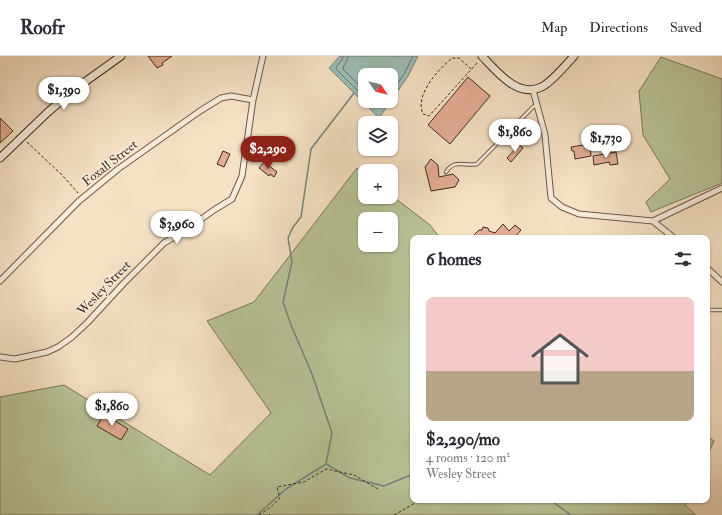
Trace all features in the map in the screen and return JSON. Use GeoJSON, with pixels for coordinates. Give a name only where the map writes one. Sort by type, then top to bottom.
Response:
{"type":"FeatureCollection","features":[{"type":"Feature","properties":{"kind":"main road"},"geometry":{"type":"LineString","coordinates":[[0,158],[48,112],[75,89],[121,56]]}},
{"type":"Feature","properties":{"kind":"main road"},"geometry":{"type":"LineString","coordinates":[[482,57],[512,84],[523,90],[533,90],[546,84],[574,56]]}},
{"type":"Feature","properties":{"kind":"street","name":"Wesley Street"},"geometry":{"type":"LineString","coordinates":[[0,357],[15,359],[47,352],[58,347],[72,337],[87,323],[164,243],[232,199],[242,176],[253,100],[263,56]]}},
{"type":"Feature","properties":{"kind":"street"},"geometry":{"type":"LineString","coordinates":[[533,90],[545,135],[551,198],[562,206],[579,214],[653,221],[671,235]]}},
{"type":"Feature","properties":{"kind":"street","name":"Foxall Street"},"geometry":{"type":"LineString","coordinates":[[0,281],[83,198],[118,169],[200,111],[221,98],[231,96],[253,100]]}},
{"type":"Feature","properties":{"kind":"street"},"geometry":{"type":"LineString","coordinates":[[653,221],[722,188]]}},
{"type":"Feature","properties":{"kind":"street"},"geometry":{"type":"LineString","coordinates":[[710,271],[722,282]]}},
{"type":"Feature","properties":{"kind":"lane"},"geometry":{"type":"LineString","coordinates":[[446,172],[449,168],[456,164],[477,164],[533,107],[537,105]]}},
{"type":"Feature","properties":{"kind":"lane"},"geometry":{"type":"LineString","coordinates":[[710,310],[722,310]]}},
{"type":"Feature","properties":{"kind":"path"},"geometry":{"type":"LineString","coordinates":[[471,70],[459,58],[452,58],[443,65],[421,99],[420,108],[423,114],[429,116],[471,70],[482,57]]}},
{"type":"Feature","properties":{"kind":"path"},"geometry":{"type":"LineString","coordinates":[[22,137],[83,198]]}},
{"type":"Feature","properties":{"kind":"path"},"geometry":{"type":"LineString","coordinates":[[259,515],[280,498],[278,487],[304,482],[326,469],[354,475],[378,489]]}},
{"type":"Feature","properties":{"kind":"path"},"geometry":{"type":"LineString","coordinates":[[394,515],[415,503]]}},
{"type":"Feature","properties":{"kind":"green space"},"geometry":{"type":"Polygon","coordinates":[[[661,57],[722,79],[722,183],[651,212],[646,202],[670,179],[643,135],[639,91],[661,57]]]}},
{"type":"Feature","properties":{"kind":"green space"},"geometry":{"type":"Polygon","coordinates":[[[357,168],[358,204],[398,204],[398,200],[430,225],[438,235],[410,235],[410,503],[686,503],[685,505],[696,515],[0,515],[0,397],[64,385],[210,475],[271,413],[207,321],[254,302],[357,168]]]}},
{"type":"Feature","properties":{"kind":"green space"},"geometry":{"type":"Polygon","coordinates":[[[710,438],[714,441],[710,450],[710,438]]]}},
{"type":"Feature","properties":{"kind":"water"},"geometry":{"type":"Polygon","coordinates":[[[340,56],[418,56],[408,76],[398,91],[398,68],[358,68],[358,97],[329,68],[340,56]]]}},
{"type":"Feature","properties":{"kind":"water"},"geometry":{"type":"Polygon","coordinates":[[[369,108],[386,108],[380,116],[377,116],[369,108]]]}},
{"type":"Feature","properties":{"kind":"building"},"geometry":{"type":"Polygon","coordinates":[[[148,56],[172,56],[162,63],[163,65],[157,68],[148,56]]]}},
{"type":"Feature","properties":{"kind":"building"},"geometry":{"type":"Polygon","coordinates":[[[468,77],[490,96],[450,144],[428,125],[468,77]]]}},
{"type":"Feature","properties":{"kind":"building"},"geometry":{"type":"Polygon","coordinates":[[[0,118],[13,131],[0,143],[0,118]]]}},
{"type":"Feature","properties":{"kind":"building"},"geometry":{"type":"Polygon","coordinates":[[[590,144],[591,156],[575,159],[574,151],[572,151],[571,147],[590,144]]]}},
{"type":"Feature","properties":{"kind":"building"},"geometry":{"type":"Polygon","coordinates":[[[265,145],[274,146],[273,152],[276,153],[275,161],[263,160],[265,145]]]}},
{"type":"Feature","properties":{"kind":"building"},"geometry":{"type":"Polygon","coordinates":[[[519,145],[523,148],[511,162],[507,158],[519,145]]]}},
{"type":"Feature","properties":{"kind":"building"},"geometry":{"type":"Polygon","coordinates":[[[223,151],[230,154],[224,167],[217,164],[223,151]]]}},
{"type":"Feature","properties":{"kind":"building"},"geometry":{"type":"Polygon","coordinates":[[[616,152],[618,164],[610,165],[609,162],[594,165],[593,156],[616,152]]]}},
{"type":"Feature","properties":{"kind":"building"},"geometry":{"type":"Polygon","coordinates":[[[431,159],[438,165],[439,177],[453,174],[459,180],[455,187],[431,191],[425,167],[431,159]]]}},
{"type":"Feature","properties":{"kind":"building"},"geometry":{"type":"Polygon","coordinates":[[[264,162],[277,172],[274,177],[270,174],[269,176],[259,168],[264,162]]]}},
{"type":"Feature","properties":{"kind":"building"},"geometry":{"type":"Polygon","coordinates":[[[503,224],[509,231],[515,225],[521,230],[517,235],[474,235],[479,230],[482,230],[483,227],[488,228],[489,231],[495,233],[503,224]]]}},
{"type":"Feature","properties":{"kind":"building"},"geometry":{"type":"Polygon","coordinates":[[[104,414],[128,429],[121,440],[97,426],[104,414]]]}},
{"type":"Feature","properties":{"kind":"waterway"},"geometry":{"type":"LineString","coordinates":[[326,464],[332,433],[312,374],[283,302],[292,262],[288,238],[293,227],[301,217],[311,149],[354,93]]}},
{"type":"Feature","properties":{"kind":"waterway"},"geometry":{"type":"LineString","coordinates":[[326,464],[350,478],[384,486],[410,475]]}},
{"type":"Feature","properties":{"kind":"waterway"},"geometry":{"type":"LineString","coordinates":[[257,515],[286,489],[326,464]]}},
{"type":"Feature","properties":{"kind":"waterway"},"geometry":{"type":"LineString","coordinates":[[554,503],[571,515]]}}]}
